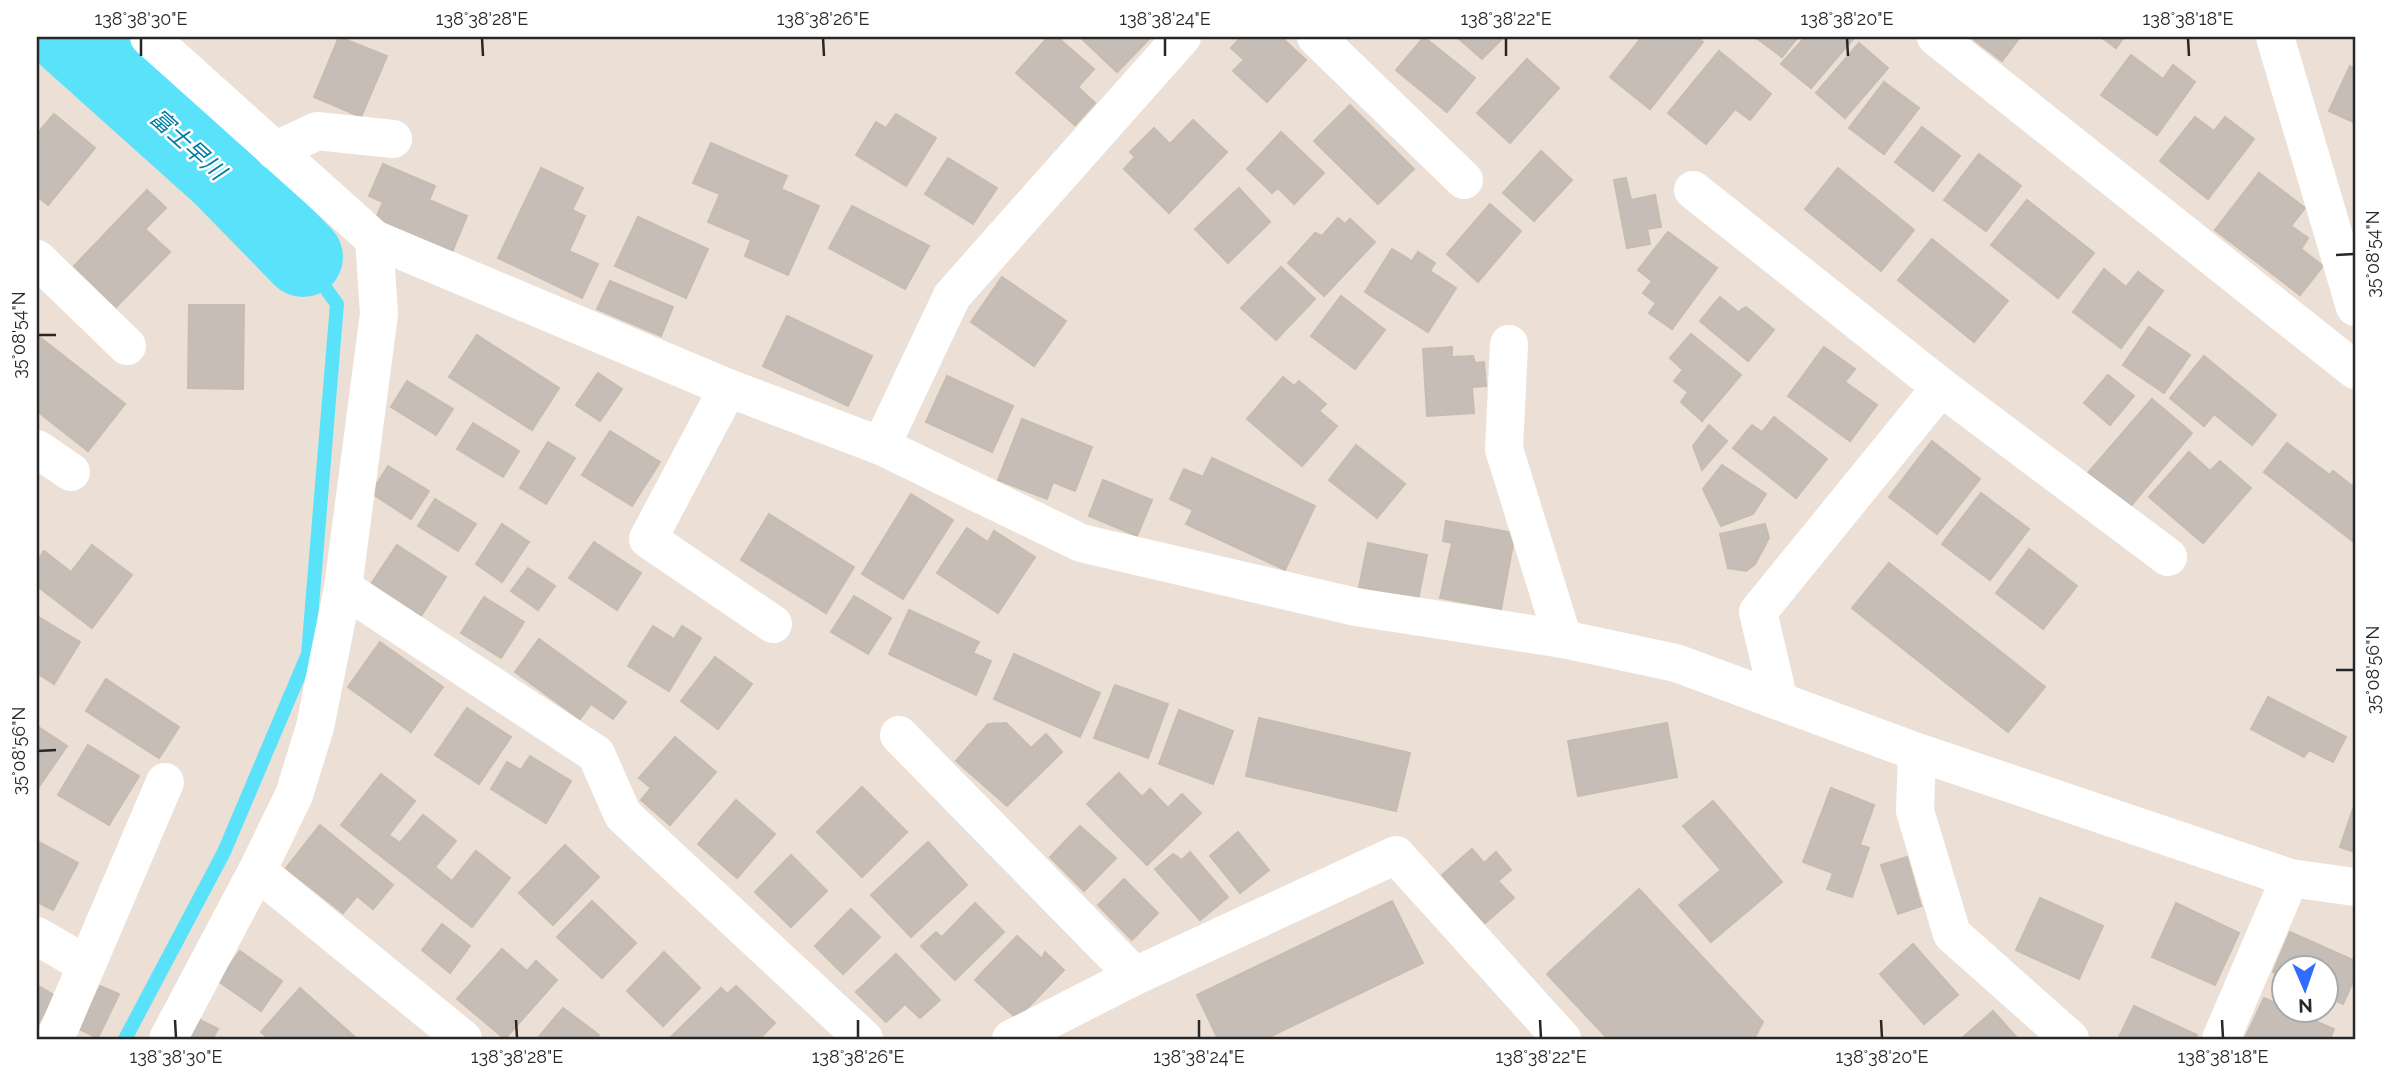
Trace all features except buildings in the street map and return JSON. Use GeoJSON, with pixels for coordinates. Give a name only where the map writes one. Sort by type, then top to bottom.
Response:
{"type":"FeatureCollection","features":[{"type":"Feature","properties":{"kind":"street"},"geometry":{"type":"LineString","coordinates":[[149,37],[374,239],[728,388],[881,446],[1081,543],[1356,607],[1563,639],[1676,663],[1917,752],[2290,878],[2355,887]]}},
{"type":"Feature","properties":{"kind":"street"},"geometry":{"type":"LineString","coordinates":[[881,446],[952,296],[1182,37]]}},
{"type":"Feature","properties":{"kind":"street"},"geometry":{"type":"LineString","coordinates":[[1316,37],[1464,180]]}},
{"type":"Feature","properties":{"kind":"street"},"geometry":{"type":"LineString","coordinates":[[1936,37],[2355,370]]}},
{"type":"Feature","properties":{"kind":"street"},"geometry":{"type":"LineString","coordinates":[[2275,37],[2355,307]]}},
{"type":"Feature","properties":{"kind":"street"},"geometry":{"type":"LineString","coordinates":[[275,151],[317,131],[393,139]]}},
{"type":"Feature","properties":{"kind":"street"},"geometry":{"type":"LineString","coordinates":[[1693,190],[1941,387],[2168,557]]}},
{"type":"Feature","properties":{"kind":"street"},"geometry":{"type":"LineString","coordinates":[[168,1039],[294,795],[315,727],[343,588],[379,314],[374,239]]}},
{"type":"Feature","properties":{"kind":"street"},"geometry":{"type":"LineString","coordinates":[[37,259],[127,346]]}},
{"type":"Feature","properties":{"kind":"street"},"geometry":{"type":"LineString","coordinates":[[1509,344],[1504,449],[1563,639]]}},
{"type":"Feature","properties":{"kind":"street"},"geometry":{"type":"LineString","coordinates":[[1779,701],[1758,612],[1941,387]]}},
{"type":"Feature","properties":{"kind":"street"},"geometry":{"type":"LineString","coordinates":[[728,388],[648,539],[773,624]]}},
{"type":"Feature","properties":{"kind":"street"},"geometry":{"type":"LineString","coordinates":[[37,449],[71,472]]}},
{"type":"Feature","properties":{"kind":"street"},"geometry":{"type":"LineString","coordinates":[[343,588],[596,754],[623,816],[864,1039]]}},
{"type":"Feature","properties":{"kind":"street"},"geometry":{"type":"LineString","coordinates":[[899,735],[1135,976]]}},
{"type":"Feature","properties":{"kind":"street"},"geometry":{"type":"LineString","coordinates":[[1917,752],[1915,811],[1952,934],[2070,1039]]}},
{"type":"Feature","properties":{"kind":"street"},"geometry":{"type":"LineString","coordinates":[[55,1039],[165,782]]}},
{"type":"Feature","properties":{"kind":"street"},"geometry":{"type":"LineString","coordinates":[[1011,1039],[1135,976],[1396,855],[1562,1039]]}},
{"type":"Feature","properties":{"kind":"street"},"geometry":{"type":"LineString","coordinates":[[257,871],[463,1039]]}},
{"type":"Feature","properties":{"kind":"street"},"geometry":{"type":"LineString","coordinates":[[2221,1039],[2290,878]]}},
{"type":"Feature","properties":{"kind":"street"},"geometry":{"type":"LineString","coordinates":[[37,936],[85,964]]}},
{"type":"Feature","properties":{"kind":"waterway","name":"富士早川"},"geometry":{"type":"LineString","coordinates":[[69,37],[223,175],[303,257]]}},
{"type":"Feature","properties":{"kind":"waterway"},"geometry":{"type":"LineString","coordinates":[[125,1039],[224,852],[308,654],[337,304],[303,257]]}}]}
